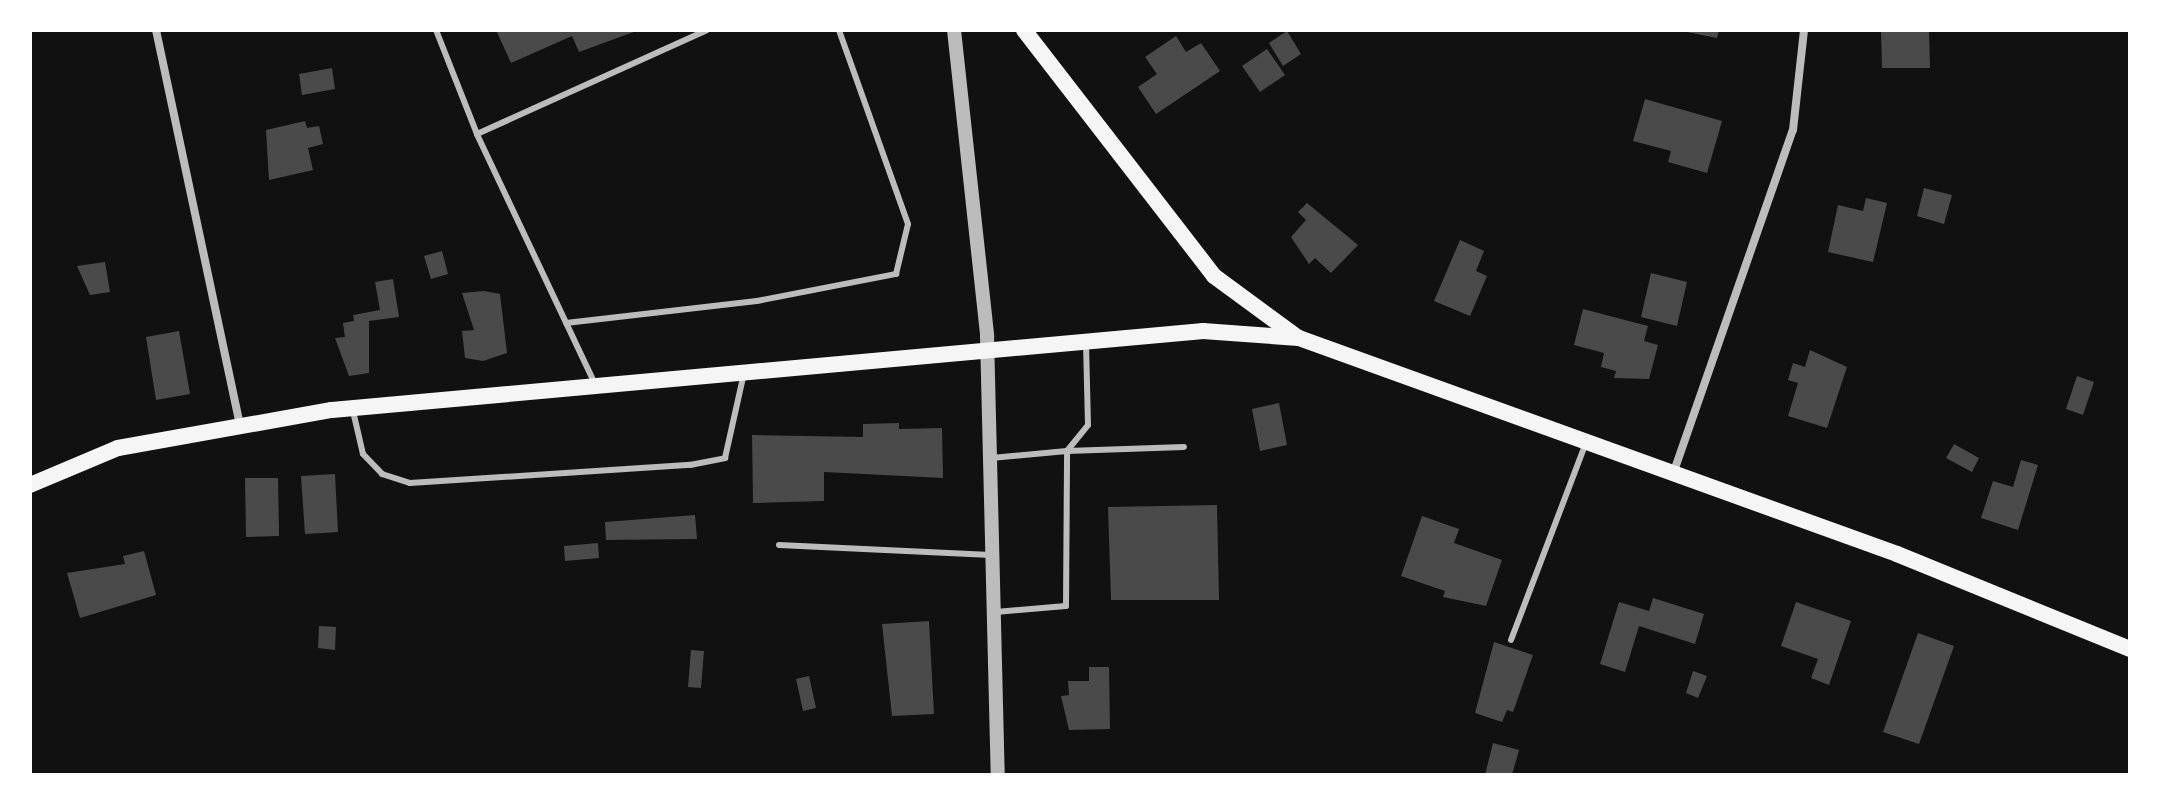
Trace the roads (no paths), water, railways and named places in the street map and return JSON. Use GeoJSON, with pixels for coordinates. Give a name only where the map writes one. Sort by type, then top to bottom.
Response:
{"type":"FeatureCollection","features":[{"type":"Feature","properties":{"kind":"main road"},"geometry":{"type":"LineString","coordinates":[[1024,30],[1214,276],[1299,338]]}},
{"type":"Feature","properties":{"kind":"main road"},"geometry":{"type":"LineString","coordinates":[[30,485],[118,448],[352,408],[1086,339],[1203,331],[1299,338],[1673,474],[2130,649]]}},
{"type":"Feature","properties":{"kind":"street"},"geometry":{"type":"LineString","coordinates":[[156,30],[240,426]]}},
{"type":"Feature","properties":{"kind":"street"},"geometry":{"type":"LineString","coordinates":[[954,30],[987,347],[998,775]]}},
{"type":"Feature","properties":{"kind":"street"},"geometry":{"type":"LineString","coordinates":[[1673,474],[1793,130],[1804,30]]}},
{"type":"Feature","properties":{"kind":"lane"},"geometry":{"type":"LineString","coordinates":[[436,30],[477,134],[595,384]]}},
{"type":"Feature","properties":{"kind":"lane"},"geometry":{"type":"LineString","coordinates":[[477,134],[707,30]]}},
{"type":"Feature","properties":{"kind":"lane"},"geometry":{"type":"LineString","coordinates":[[566,323],[757,301],[896,274],[908,224],[839,30]]}},
{"type":"Feature","properties":{"kind":"lane"},"geometry":{"type":"LineString","coordinates":[[996,612],[1066,606],[1067,451],[1088,425],[1086,339]]}},
{"type":"Feature","properties":{"kind":"lane"},"geometry":{"type":"LineString","coordinates":[[352,408],[363,454],[382,474],[410,483],[690,465],[725,458],[744,371]]}},
{"type":"Feature","properties":{"kind":"lane"},"geometry":{"type":"LineString","coordinates":[[1511,640],[1586,443]]}},
{"type":"Feature","properties":{"kind":"lane"},"geometry":{"type":"LineString","coordinates":[[991,458],[1067,451],[1184,447]]}},
{"type":"Feature","properties":{"kind":"lane"},"geometry":{"type":"LineString","coordinates":[[779,545],[994,556]]}}]}
